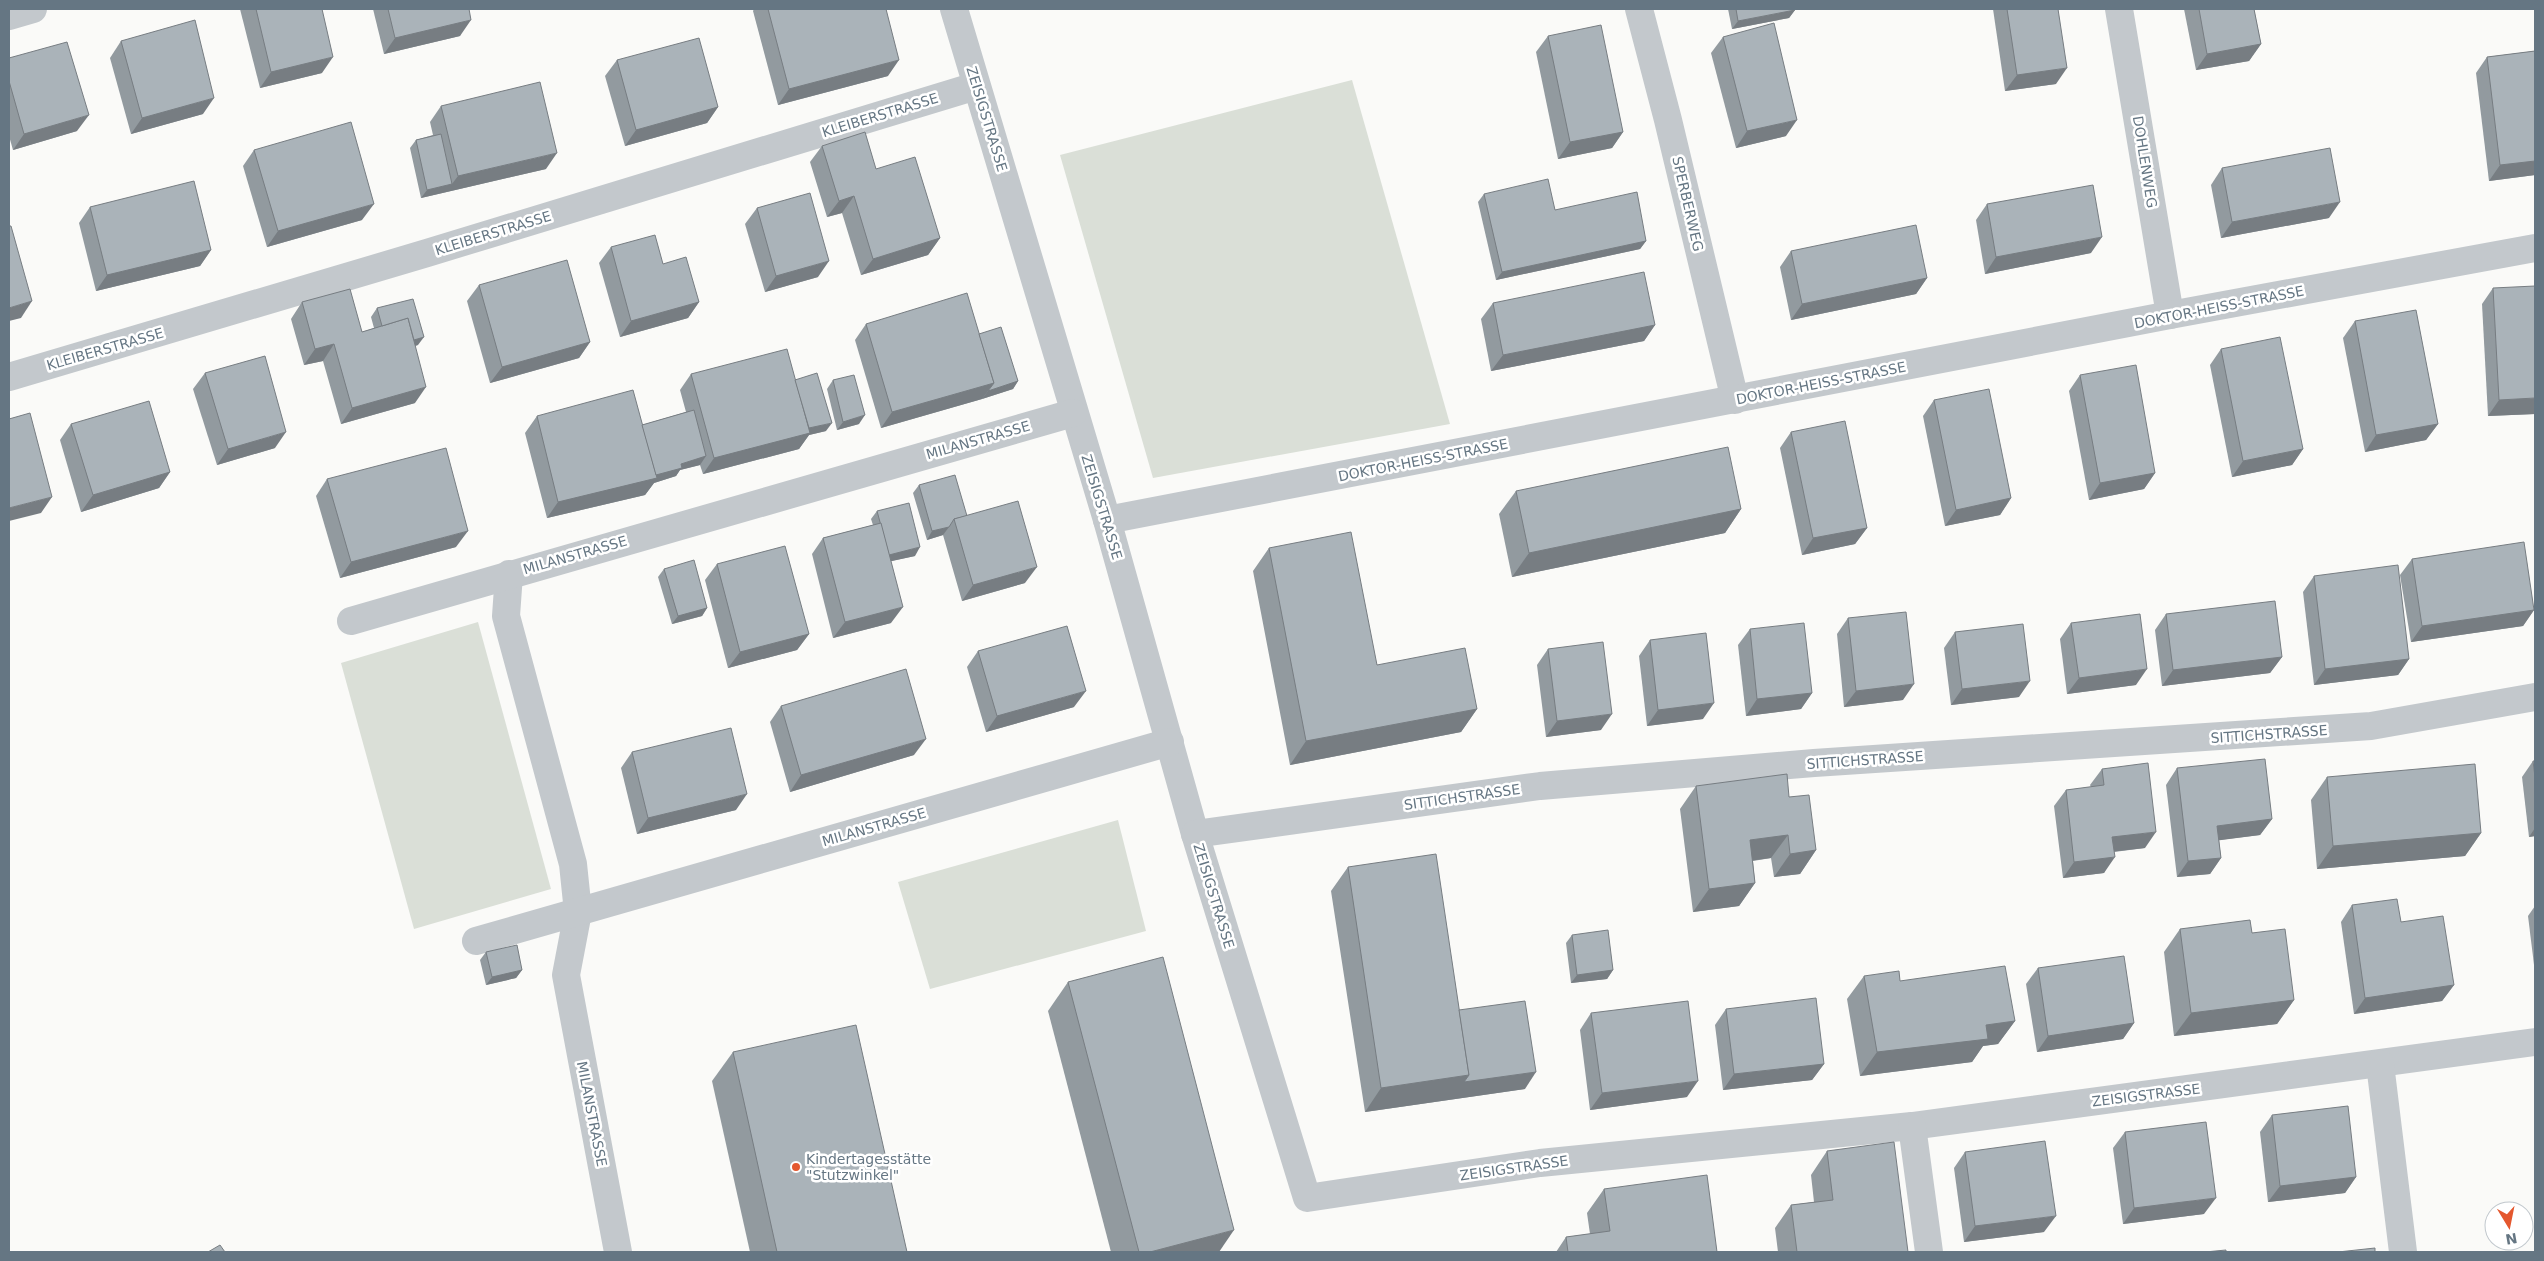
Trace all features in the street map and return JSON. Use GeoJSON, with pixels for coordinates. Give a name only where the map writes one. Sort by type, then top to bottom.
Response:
{"type":"FeatureCollection","features":[{"type":"Feature","properties":{"kind":"street"},"geometry":{"type":"LineString","coordinates":[[9,16],[33,9]]}},
{"type":"Feature","properties":{"kind":"street","name":"ZEISIGSTRASSE"},"geometry":{"type":"LineString","coordinates":[[954,9],[976,86],[1018,214],[1073,413],[1107,520],[1195,834],[1307,1198],[1540,1163],[1912,1126],[2535,1042]]}},
{"type":"Feature","properties":{"kind":"street","name":"SPERBERWEG"},"geometry":{"type":"LineString","coordinates":[[1638,9],[1670,130],[1734,400]]}},
{"type":"Feature","properties":{"kind":"street","name":"DOHLENWEG"},"geometry":{"type":"LineString","coordinates":[[2120,9],[2170,315]]}},
{"type":"Feature","properties":{"kind":"street","name":"KLEIBERSTRASSE"},"geometry":{"type":"LineString","coordinates":[[9,377],[417,256],[976,86]]}},
{"type":"Feature","properties":{"kind":"street","name":"DOKTOR-HEISS-STRASSE"},"geometry":{"type":"LineString","coordinates":[[1107,520],[2170,315],[2535,248]]}},
{"type":"Feature","properties":{"kind":"street","name":"MILANSTRASSE"},"geometry":{"type":"LineString","coordinates":[[350,621],[1073,413]]}},
{"type":"Feature","properties":{"kind":"street","name":"MILANSTRASSE"},"geometry":{"type":"LineString","coordinates":[[509,574],[506,616],[573,864],[578,912],[566,975],[618,1252]]}},
{"type":"Feature","properties":{"kind":"street","name":"SITTICHSTRASSE"},"geometry":{"type":"LineString","coordinates":[[1195,834],[1540,786],[1814,763],[2371,726],[2535,697]]}},
{"type":"Feature","properties":{"kind":"street","name":"MILANSTRASSE"},"geometry":{"type":"LineString","coordinates":[[476,941],[1170,742]]}},
{"type":"Feature","properties":{"kind":"street"},"geometry":{"type":"LineString","coordinates":[[2380,1064],[2403,1252]]}},
{"type":"Feature","properties":{"kind":"street"},"geometry":{"type":"LineString","coordinates":[[1912,1126],[1929,1252]]}},
{"type":"Feature","properties":{"kind":"shaded area"},"geometry":{"type":"Polygon","coordinates":[[[1352,80],[1450,424],[1153,478],[1060,155],[1352,80]]]}},
{"type":"Feature","properties":{"kind":"shaded area"},"geometry":{"type":"Polygon","coordinates":[[[478,622],[551,889],[414,929],[341,663],[478,622]]]}},
{"type":"Feature","properties":{"kind":"shaded area"},"geometry":{"type":"Polygon","coordinates":[[[1118,820],[1146,931],[930,989],[898,882],[1118,820]]]}},
{"type":"Feature","properties":{"kind":"building"},"geometry":{"type":"Polygon","coordinates":[[[256,9],[322,9],[333,57],[271,72],[256,9]]]}},
{"type":"Feature","properties":{"kind":"building"},"geometry":{"type":"Polygon","coordinates":[[[388,9],[469,9],[471,20],[395,38],[388,9]]]}},
{"type":"Feature","properties":{"kind":"building"},"geometry":{"type":"Polygon","coordinates":[[[768,9],[886,9],[899,60],[789,89],[768,9]]]}},
{"type":"Feature","properties":{"kind":"building"},"geometry":{"type":"Polygon","coordinates":[[[1736,9],[1795,9],[1795,10],[1738,21],[1736,9]]]}},
{"type":"Feature","properties":{"kind":"building"},"geometry":{"type":"Polygon","coordinates":[[[2007,9],[2058,9],[2067,68],[2017,75],[2007,9]]]}},
{"type":"Feature","properties":{"kind":"building"},"geometry":{"type":"Polygon","coordinates":[[[2199,9],[2254,9],[2261,44],[2207,54],[2199,9]]]}},
{"type":"Feature","properties":{"kind":"building"},"geometry":{"type":"Polygon","coordinates":[[[195,20],[214,98],[142,118],[121,41],[195,20]]]}},
{"type":"Feature","properties":{"kind":"building"},"geometry":{"type":"Polygon","coordinates":[[[1774,23],[1797,120],[1747,131],[1723,37],[1774,23]]]}},
{"type":"Feature","properties":{"kind":"building"},"geometry":{"type":"Polygon","coordinates":[[[1601,25],[1623,132],[1570,142],[1548,36],[1601,25]]]}},
{"type":"Feature","properties":{"kind":"building"},"geometry":{"type":"Polygon","coordinates":[[[699,38],[718,107],[636,130],[617,60],[699,38]]]}},
{"type":"Feature","properties":{"kind":"building"},"geometry":{"type":"Polygon","coordinates":[[[67,42],[89,115],[24,134],[9,81],[9,58],[67,42]]]}},
{"type":"Feature","properties":{"kind":"building"},"geometry":{"type":"Polygon","coordinates":[[[2535,51],[2535,161],[2500,165],[2487,57],[2535,51]]]}},
{"type":"Feature","properties":{"kind":"building"},"geometry":{"type":"Polygon","coordinates":[[[540,82],[557,153],[458,176],[441,106],[540,82]]]}},
{"type":"Feature","properties":{"kind":"building"},"geometry":{"type":"Polygon","coordinates":[[[351,122],[374,204],[278,231],[254,150],[351,122]]]}},
{"type":"Feature","properties":{"kind":"building"},"geometry":{"type":"Polygon","coordinates":[[[865,132],[876,169],[915,157],[940,238],[873,259],[854,196],[839,201],[822,146],[865,132]]]}},
{"type":"Feature","properties":{"kind":"building"},"geometry":{"type":"Polygon","coordinates":[[[441,134],[452,184],[427,190],[416,140],[441,134]]]}},
{"type":"Feature","properties":{"kind":"building"},"geometry":{"type":"Polygon","coordinates":[[[2330,148],[2340,202],[2232,222],[2222,168],[2330,148]]]}},
{"type":"Feature","properties":{"kind":"building"},"geometry":{"type":"Polygon","coordinates":[[[1548,179],[1555,210],[1637,192],[1646,241],[1502,272],[1484,194],[1548,179]]]}},
{"type":"Feature","properties":{"kind":"building"},"geometry":{"type":"Polygon","coordinates":[[[194,181],[211,250],[107,275],[90,207],[194,181]]]}},
{"type":"Feature","properties":{"kind":"building"},"geometry":{"type":"Polygon","coordinates":[[[2093,185],[2102,237],[1996,257],[1987,204],[2093,185]]]}},
{"type":"Feature","properties":{"kind":"building"},"geometry":{"type":"Polygon","coordinates":[[[810,193],[829,261],[776,276],[757,208],[810,193]]]}},
{"type":"Feature","properties":{"kind":"building"},"geometry":{"type":"Polygon","coordinates":[[[1916,225],[1927,278],[1802,304],[1791,251],[1916,225]]]}},
{"type":"Feature","properties":{"kind":"building"},"geometry":{"type":"Polygon","coordinates":[[[9,226],[11,226],[32,301],[9,308],[9,226]]]}},
{"type":"Feature","properties":{"kind":"building"},"geometry":{"type":"Polygon","coordinates":[[[655,235],[663,264],[686,257],[699,302],[631,321],[611,247],[655,235]]]}},
{"type":"Feature","properties":{"kind":"building"},"geometry":{"type":"Polygon","coordinates":[[[567,260],[590,342],[502,367],[479,285],[567,260]]]}},
{"type":"Feature","properties":{"kind":"building"},"geometry":{"type":"Polygon","coordinates":[[[1644,272],[1655,325],[1503,355],[1493,303],[1644,272]]]}},
{"type":"Feature","properties":{"kind":"building"},"geometry":{"type":"Polygon","coordinates":[[[2535,286],[2535,398],[2499,400],[2493,288],[2535,286]]]}},
{"type":"Feature","properties":{"kind":"building"},"geometry":{"type":"Polygon","coordinates":[[[350,289],[362,332],[408,318],[426,387],[352,408],[334,344],[315,349],[302,302],[350,289]]]}},
{"type":"Feature","properties":{"kind":"building"},"geometry":{"type":"Polygon","coordinates":[[[967,293],[994,383],[892,412],[866,324],[967,293]]]}},
{"type":"Feature","properties":{"kind":"building"},"geometry":{"type":"Polygon","coordinates":[[[413,299],[424,337],[414,340],[408,318],[382,326],[377,308],[413,299]]]}},
{"type":"Feature","properties":{"kind":"building"},"geometry":{"type":"Polygon","coordinates":[[[2416,310],[2438,424],[2376,435],[2355,321],[2416,310]]]}},
{"type":"Feature","properties":{"kind":"building"},"geometry":{"type":"Polygon","coordinates":[[[1001,327],[1018,381],[988,391],[994,383],[979,334],[1001,327]]]}},
{"type":"Feature","properties":{"kind":"building"},"geometry":{"type":"Polygon","coordinates":[[[2280,337],[2303,449],[2243,461],[2221,349],[2280,337]]]}},
{"type":"Feature","properties":{"kind":"building"},"geometry":{"type":"Polygon","coordinates":[[[787,349],[810,433],[714,458],[691,374],[787,349]]]}},
{"type":"Feature","properties":{"kind":"building"},"geometry":{"type":"Polygon","coordinates":[[[265,356],[286,432],[228,449],[205,373],[265,356]]]}},
{"type":"Feature","properties":{"kind":"building"},"geometry":{"type":"Polygon","coordinates":[[[2136,365],[2155,473],[2100,483],[2080,375],[2136,365]]]}},
{"type":"Feature","properties":{"kind":"building"},"geometry":{"type":"Polygon","coordinates":[[[817,373],[832,423],[809,428],[795,380],[817,373]]]}},
{"type":"Feature","properties":{"kind":"building"},"geometry":{"type":"Polygon","coordinates":[[[854,375],[865,415],[843,422],[833,380],[854,375]]]}},
{"type":"Feature","properties":{"kind":"building"},"geometry":{"type":"Polygon","coordinates":[[[1989,389],[2011,498],[1956,510],[1934,400],[1989,389]]]}},
{"type":"Feature","properties":{"kind":"building"},"geometry":{"type":"Polygon","coordinates":[[[633,390],[657,478],[558,502],[537,416],[633,390]]]}},
{"type":"Feature","properties":{"kind":"building"},"geometry":{"type":"Polygon","coordinates":[[[149,401],[170,472],[93,495],[71,424],[149,401]]]}},
{"type":"Feature","properties":{"kind":"building"},"geometry":{"type":"Polygon","coordinates":[[[694,410],[706,456],[681,464],[682,468],[656,475],[642,425],[694,410]]]}},
{"type":"Feature","properties":{"kind":"building"},"geometry":{"type":"Polygon","coordinates":[[[30,413],[52,497],[9,508],[9,419],[30,413]]]}},
{"type":"Feature","properties":{"kind":"building"},"geometry":{"type":"Polygon","coordinates":[[[1845,421],[1867,528],[1813,538],[1791,432],[1845,421]]]}},
{"type":"Feature","properties":{"kind":"building"},"geometry":{"type":"Polygon","coordinates":[[[1728,447],[1741,509],[1529,553],[1516,491],[1728,447]]]}},
{"type":"Feature","properties":{"kind":"building"},"geometry":{"type":"Polygon","coordinates":[[[446,448],[468,531],[351,562],[327,479],[446,448]]]}},
{"type":"Feature","properties":{"kind":"building"},"geometry":{"type":"Polygon","coordinates":[[[955,475],[967,516],[954,519],[949,527],[932,531],[919,485],[955,475]]]}},
{"type":"Feature","properties":{"kind":"building"},"geometry":{"type":"Polygon","coordinates":[[[1018,501],[1037,567],[973,585],[954,519],[1018,501]]]}},
{"type":"Feature","properties":{"kind":"building"},"geometry":{"type":"Polygon","coordinates":[[[909,503],[920,547],[889,555],[877,511],[909,503]]]}},
{"type":"Feature","properties":{"kind":"building"},"geometry":{"type":"Polygon","coordinates":[[[881,523],[903,607],[845,622],[823,538],[881,523]]]}},
{"type":"Feature","properties":{"kind":"building"},"geometry":{"type":"Polygon","coordinates":[[[1351,532],[1377,665],[1465,648],[1477,709],[1306,741],[1269,548],[1351,532]]]}},
{"type":"Feature","properties":{"kind":"building"},"geometry":{"type":"Polygon","coordinates":[[[2524,542],[2534,610],[2422,626],[2412,559],[2524,542]]]}},
{"type":"Feature","properties":{"kind":"building"},"geometry":{"type":"Polygon","coordinates":[[[785,546],[809,634],[740,652],[717,564],[785,546]]]}},
{"type":"Feature","properties":{"kind":"building"},"geometry":{"type":"Polygon","coordinates":[[[694,560],[707,608],[678,616],[664,569],[694,560]]]}},
{"type":"Feature","properties":{"kind":"building"},"geometry":{"type":"Polygon","coordinates":[[[2398,565],[2409,659],[2325,669],[2314,576],[2398,565]]]}},
{"type":"Feature","properties":{"kind":"building"},"geometry":{"type":"Polygon","coordinates":[[[2275,601],[2282,657],[2173,670],[2166,614],[2275,601]]]}},
{"type":"Feature","properties":{"kind":"building"},"geometry":{"type":"Polygon","coordinates":[[[1906,612],[1914,684],[1856,691],[1848,618],[1906,612]]]}},
{"type":"Feature","properties":{"kind":"building"},"geometry":{"type":"Polygon","coordinates":[[[2140,614],[2147,669],[2079,678],[2071,623],[2140,614]]]}},
{"type":"Feature","properties":{"kind":"building"},"geometry":{"type":"Polygon","coordinates":[[[1804,623],[1812,693],[1757,699],[1750,629],[1804,623]]]}},
{"type":"Feature","properties":{"kind":"building"},"geometry":{"type":"Polygon","coordinates":[[[2023,624],[2030,681],[1962,689],[1955,632],[2023,624]]]}},
{"type":"Feature","properties":{"kind":"building"},"geometry":{"type":"Polygon","coordinates":[[[1067,626],[1086,691],[997,716],[978,651],[1067,626]]]}},
{"type":"Feature","properties":{"kind":"building"},"geometry":{"type":"Polygon","coordinates":[[[1706,633],[1714,703],[1658,710],[1650,640],[1706,633]]]}},
{"type":"Feature","properties":{"kind":"building"},"geometry":{"type":"Polygon","coordinates":[[[1603,642],[1612,714],[1557,721],[1548,649],[1603,642]]]}},
{"type":"Feature","properties":{"kind":"building"},"geometry":{"type":"Polygon","coordinates":[[[906,669],[926,739],[801,775],[781,706],[906,669]]]}},
{"type":"Feature","properties":{"kind":"building"},"geometry":{"type":"Polygon","coordinates":[[[731,728],[747,794],[648,818],[632,752],[731,728]]]}},
{"type":"Feature","properties":{"kind":"building"},"geometry":{"type":"Polygon","coordinates":[[[2265,759],[2272,819],[2217,826],[2221,858],[2188,861],[2177,768],[2265,759]]]}},
{"type":"Feature","properties":{"kind":"building"},"geometry":{"type":"Polygon","coordinates":[[[2533,761],[2535,761],[2535,777],[2533,761]]]}},
{"type":"Feature","properties":{"kind":"building"},"geometry":{"type":"Polygon","coordinates":[[[2148,763],[2156,832],[2112,837],[2115,857],[2074,862],[2066,790],[2104,785],[2102,769],[2148,763]]]}},
{"type":"Feature","properties":{"kind":"building"},"geometry":{"type":"Polygon","coordinates":[[[2475,764],[2481,833],[2333,846],[2327,777],[2475,764]]]}},
{"type":"Feature","properties":{"kind":"building"},"geometry":{"type":"Polygon","coordinates":[[[1787,774],[1789,797],[1809,795],[1816,850],[1790,854],[1788,835],[1750,840],[1755,883],[1709,889],[1696,786],[1787,774]]]}},
{"type":"Feature","properties":{"kind":"building"},"geometry":{"type":"Polygon","coordinates":[[[1436,854],[1469,1075],[1381,1088],[1348,867],[1436,854]]]}},
{"type":"Feature","properties":{"kind":"building"},"geometry":{"type":"Polygon","coordinates":[[[2397,899],[2401,922],[2443,916],[2454,985],[2365,998],[2352,905],[2397,899]]]}},
{"type":"Feature","properties":{"kind":"building"},"geometry":{"type":"Polygon","coordinates":[[[2250,920],[2252,933],[2285,929],[2294,1000],[2191,1013],[2180,929],[2250,920]]]}},
{"type":"Feature","properties":{"kind":"building"},"geometry":{"type":"Polygon","coordinates":[[[1608,930],[1613,970],[1577,975],[1572,935],[1608,930]]]}},
{"type":"Feature","properties":{"kind":"building"},"geometry":{"type":"Polygon","coordinates":[[[517,945],[522,970],[492,977],[486,952],[517,945]]]}},
{"type":"Feature","properties":{"kind":"building"},"geometry":{"type":"Polygon","coordinates":[[[2124,956],[2134,1023],[2048,1036],[2038,968],[2124,956]]]}},
{"type":"Feature","properties":{"kind":"building"},"geometry":{"type":"Polygon","coordinates":[[[1163,957],[1234,1230],[1150,1252],[1139,1252],[1068,982],[1163,957]]]}},
{"type":"Feature","properties":{"kind":"building"},"geometry":{"type":"Polygon","coordinates":[[[2005,966],[2015,1021],[1986,1025],[1988,1039],[1877,1052],[1864,976],[1899,971],[1900,981],[2005,966]]]}},
{"type":"Feature","properties":{"kind":"building"},"geometry":{"type":"Polygon","coordinates":[[[1816,998],[1824,1064],[1734,1074],[1726,1009],[1816,998]]]}},
{"type":"Feature","properties":{"kind":"building"},"geometry":{"type":"Polygon","coordinates":[[[1525,1001],[1536,1072],[1464,1082],[1469,1075],[1459,1010],[1525,1001]]]}},
{"type":"Feature","properties":{"kind":"building"},"geometry":{"type":"Polygon","coordinates":[[[1688,1001],[1698,1081],[1602,1093],[1591,1013],[1688,1001]]]}},
{"type":"Feature","properties":{"kind":"building","name":"Kindertagesstätte \"Stutzwinkel\""},"geometry":{"type":"Polygon","coordinates":[[[856,1025],[907,1252],[777,1252],[733,1052],[856,1025]]]}},
{"type":"Feature","properties":{"kind":"building"},"geometry":{"type":"Polygon","coordinates":[[[2348,1106],[2356,1177],[2280,1186],[2272,1115],[2348,1106]]]}},
{"type":"Feature","properties":{"kind":"building"},"geometry":{"type":"Polygon","coordinates":[[[2206,1122],[2216,1198],[2134,1208],[2125,1132],[2206,1122]]]}},
{"type":"Feature","properties":{"kind":"building"},"geometry":{"type":"Polygon","coordinates":[[[2045,1141],[2056,1216],[1975,1226],[1965,1152],[2045,1141]]]}},
{"type":"Feature","properties":{"kind":"building"},"geometry":{"type":"Polygon","coordinates":[[[1894,1142],[1908,1252],[1797,1252],[1791,1205],[1833,1200],[1827,1151],[1894,1142]]]}},
{"type":"Feature","properties":{"kind":"building"},"geometry":{"type":"Polygon","coordinates":[[[1707,1175],[1717,1252],[1568,1252],[1566,1237],[1610,1231],[1604,1189],[1707,1175]]]}},
{"type":"Feature","properties":{"kind":"building"},"geometry":{"type":"Polygon","coordinates":[[[220,1245],[225,1252],[208,1252],[220,1245]]]}},
{"type":"Feature","properties":{"kind":"building"},"geometry":{"type":"Polygon","coordinates":[[[2375,1248],[2375,1252],[2338,1252],[2375,1248]]]}},
{"type":"Feature","properties":{"kind":"building"},"geometry":{"type":"Polygon","coordinates":[[[2226,1250],[2226,1252],[2205,1252],[2226,1250]]]}},
{"type":"Feature","properties":{"kind":"place","name":"Kindertagesstätte \"Stutzwinkel\""},"geometry":{"type":"Point","coordinates":[796,1167]}}]}
